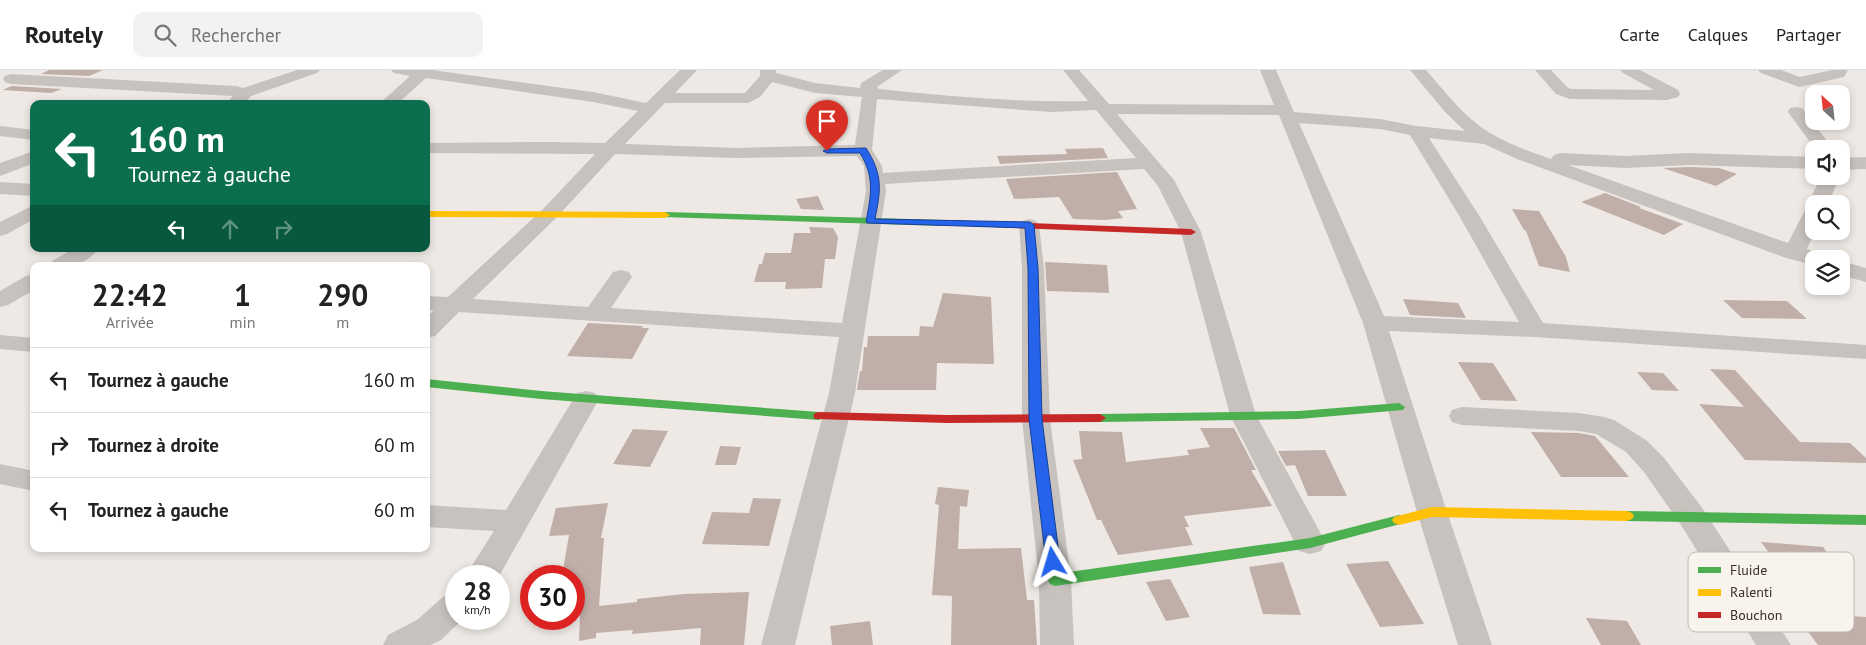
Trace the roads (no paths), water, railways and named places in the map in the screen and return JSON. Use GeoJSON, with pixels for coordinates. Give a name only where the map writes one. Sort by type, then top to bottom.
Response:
{"type":"FeatureCollection","features":[{"type":"Feature","properties":{"kind":"street"},"geometry":{"type":"LineString","coordinates":[[4,80],[236,91],[238,99],[312,70]]}},
{"type":"Feature","properties":{"kind":"street"},"geometry":{"type":"LineString","coordinates":[[400,70],[593,97],[656,103],[748,98],[754,96],[768,73],[815,88],[997,105],[1285,113],[1488,139]]}},
{"type":"Feature","properties":{"kind":"street"},"geometry":{"type":"LineString","coordinates":[[430,327],[550,213],[609,149],[689,70]]}},
{"type":"Feature","properties":{"kind":"street"},"geometry":{"type":"LineString","coordinates":[[873,93],[867,86],[894,70]]}},
{"type":"Feature","properties":{"kind":"street"},"geometry":{"type":"LineString","coordinates":[[1071,70],[1167,184],[1191,232],[1244,415],[1310,543]]}},
{"type":"Feature","properties":{"kind":"street"},"geometry":{"type":"LineString","coordinates":[[1268,70],[1375,323],[1432,512],[1475,645]]}},
{"type":"Feature","properties":{"kind":"street"},"geometry":{"type":"LineString","coordinates":[[1418,70],[1474,130],[1488,139],[1523,155],[1804,256],[1808,240]]}},
{"type":"Feature","properties":{"kind":"street"},"geometry":{"type":"LineString","coordinates":[[1543,70],[1562,91],[1570,94],[1672,94],[1628,70]]}},
{"type":"Feature","properties":{"kind":"street"},"geometry":{"type":"LineString","coordinates":[[1766,70],[1799,82],[1838,74],[1840,70]]}},
{"type":"Feature","properties":{"kind":"street"},"geometry":{"type":"LineString","coordinates":[[392,100],[423,73]]}},
{"type":"Feature","properties":{"kind":"street"},"geometry":{"type":"LineString","coordinates":[[778,645],[842,393],[876,191],[873,166],[863,150],[869,99],[873,93]]}},
{"type":"Feature","properties":{"kind":"street"},"geometry":{"type":"LineString","coordinates":[[1796,112],[1817,140]]}},
{"type":"Feature","properties":{"kind":"street"},"geometry":{"type":"LineString","coordinates":[[0,131],[30,135]]}},
{"type":"Feature","properties":{"kind":"street"},"geometry":{"type":"LineString","coordinates":[[1416,131],[1470,217],[1535,330]]}},
{"type":"Feature","properties":{"kind":"street"},"geometry":{"type":"LineString","coordinates":[[430,148],[551,146],[737,153],[863,150]]}},
{"type":"Feature","properties":{"kind":"street"},"geometry":{"type":"LineString","coordinates":[[1523,155],[1591,161],[1689,159],[1805,163]]}},
{"type":"Feature","properties":{"kind":"street"},"geometry":{"type":"LineString","coordinates":[[0,170],[30,158]]}},
{"type":"Feature","properties":{"kind":"street"},"geometry":{"type":"LineString","coordinates":[[874,179],[1150,163]]}},
{"type":"Feature","properties":{"kind":"street"},"geometry":{"type":"LineString","coordinates":[[1850,164],[1866,163]]}},
{"type":"Feature","properties":{"kind":"street"},"geometry":{"type":"LineString","coordinates":[[0,188],[30,190]]}},
{"type":"Feature","properties":{"kind":"street"},"geometry":{"type":"LineString","coordinates":[[0,230],[30,213]]}},
{"type":"Feature","properties":{"kind":"street"},"geometry":{"type":"LineString","coordinates":[[430,214],[489,216],[550,213],[772,217],[1191,232]]}},
{"type":"Feature","properties":{"kind":"street"},"geometry":{"type":"LineString","coordinates":[[1030,225],[1033,268],[1036,419],[1055,580],[1058,645]]}},
{"type":"Feature","properties":{"kind":"street"},"geometry":{"type":"LineString","coordinates":[[66,262],[82,252]]}},
{"type":"Feature","properties":{"kind":"street"},"geometry":{"type":"LineString","coordinates":[[1850,271],[1866,276]]}},
{"type":"Feature","properties":{"kind":"street"},"geometry":{"type":"LineString","coordinates":[[594,315],[620,277]]}},
{"type":"Feature","properties":{"kind":"street"},"geometry":{"type":"LineString","coordinates":[[0,300],[30,282]]}},
{"type":"Feature","properties":{"kind":"street"},"geometry":{"type":"LineString","coordinates":[[430,303],[852,331]]}},
{"type":"Feature","properties":{"kind":"street"},"geometry":{"type":"LineString","coordinates":[[1375,323],[1535,330],[1866,352]]}},
{"type":"Feature","properties":{"kind":"street"},"geometry":{"type":"LineString","coordinates":[[0,342],[30,345]]}},
{"type":"Feature","properties":{"kind":"street"},"geometry":{"type":"LineString","coordinates":[[430,383],[586,399],[835,417],[1036,419],[1244,415],[1294,417],[1353,414],[1400,407]]}},
{"type":"Feature","properties":{"kind":"street"},"geometry":{"type":"LineString","coordinates":[[489,565],[586,399]]}},
{"type":"Feature","properties":{"kind":"street"},"geometry":{"type":"LineString","coordinates":[[1462,416],[1579,422],[1604,426],[1636,446],[1654,466],[1692,517],[1714,552]]}},
{"type":"Feature","properties":{"kind":"street"},"geometry":{"type":"LineString","coordinates":[[1055,580],[1310,543],[1432,512],[1866,520]]}},
{"type":"Feature","properties":{"kind":"street"},"geometry":{"type":"LineString","coordinates":[[430,516],[515,522]]}},
{"type":"Feature","properties":{"kind":"street"},"geometry":{"type":"LineString","coordinates":[[407,644],[429,630],[445,615]]}},
{"type":"Feature","properties":{"kind":"street"},"geometry":{"type":"LineString","coordinates":[[1766,632],[1774,645]]}}]}
